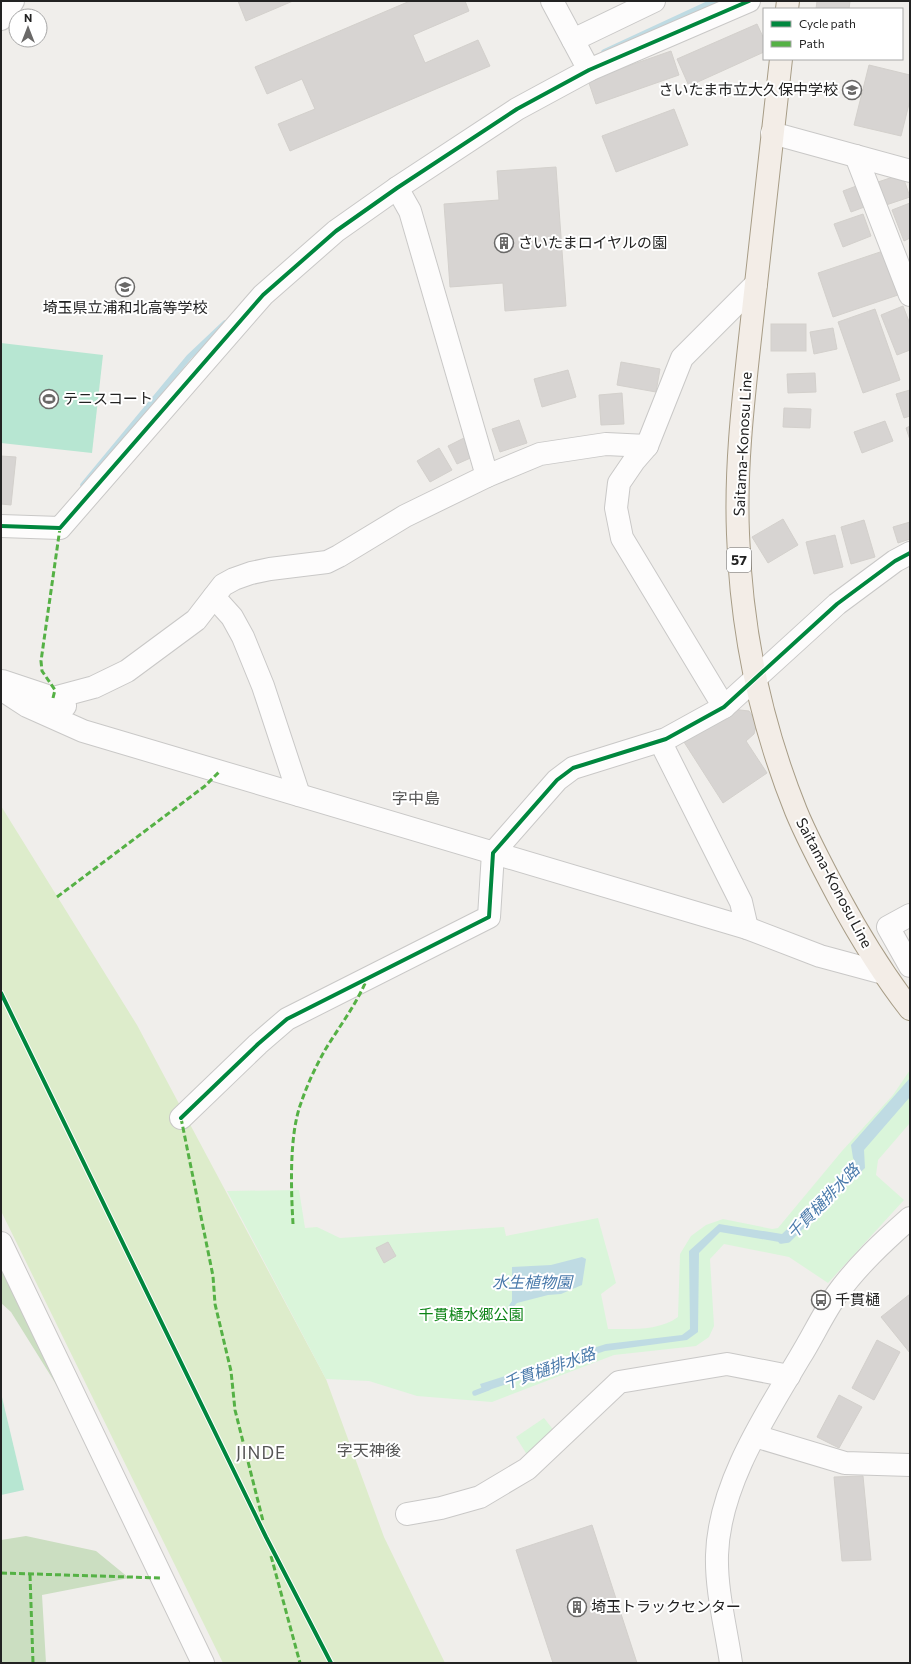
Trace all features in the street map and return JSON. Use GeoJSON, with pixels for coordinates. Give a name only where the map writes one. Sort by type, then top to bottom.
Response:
{"type":"FeatureCollection","features":[{"type":"Feature","properties":{"kind":"main road","name":"Saitama-Konosu Line"},"geometry":{"type":"LineString","coordinates":[[781,60],[742,409],[737,476],[741,586],[747,633],[756,677],[768,723],[796,811],[819,860],[856,928],[883,973],[906,996]]}},
{"type":"Feature","properties":{"kind":"street"},"geometry":{"type":"LineString","coordinates":[[552,1],[590,70]]}},
{"type":"Feature","properties":{"kind":"street"},"geometry":{"type":"LineString","coordinates":[[573,40],[654,1]]}},
{"type":"Feature","properties":{"kind":"street"},"geometry":{"type":"LineString","coordinates":[[1,526],[60,528],[263,295],[336,231],[396,188],[517,108],[590,70],[749,1]]}},
{"type":"Feature","properties":{"kind":"street"},"geometry":{"type":"LineString","coordinates":[[772,133],[910,171]]}},
{"type":"Feature","properties":{"kind":"street"},"geometry":{"type":"LineString","coordinates":[[856,156],[910,295]]}},
{"type":"Feature","properties":{"kind":"street"},"geometry":{"type":"LineString","coordinates":[[396,188],[410,211],[487,476]]}},
{"type":"Feature","properties":{"kind":"street"},"geometry":{"type":"LineString","coordinates":[[724,707],[622,538],[616,508],[619,483],[634,461],[647,446],[682,358],[756,284]]}},
{"type":"Feature","properties":{"kind":"street"},"geometry":{"type":"LineString","coordinates":[[53,698],[94,687],[127,671],[196,620],[223,586],[251,573],[327,562],[405,516],[487,476],[540,454],[606,444],[647,446]]}},
{"type":"Feature","properties":{"kind":"street"},"geometry":{"type":"LineString","coordinates":[[181,1118],[258,1044],[287,1019],[489,917],[493,853],[557,780],[573,768],[660,741],[724,707],[837,604],[895,561],[910,553]]}},
{"type":"Feature","properties":{"kind":"street"},"geometry":{"type":"LineString","coordinates":[[214,597],[232,618],[249,651],[263,686],[299,795]]}},
{"type":"Feature","properties":{"kind":"street"},"geometry":{"type":"LineString","coordinates":[[1,681],[53,698],[77,717],[92,734]]}},
{"type":"Feature","properties":{"kind":"street"},"geometry":{"type":"LineString","coordinates":[[1,689],[27,706],[92,734],[747,928],[820,956],[883,973]]}},
{"type":"Feature","properties":{"kind":"street"},"geometry":{"type":"LineString","coordinates":[[660,741],[741,902],[747,928]]}},
{"type":"Feature","properties":{"kind":"street"},"geometry":{"type":"LineString","coordinates":[[910,915],[888,927],[910,966]]}},
{"type":"Feature","properties":{"kind":"street"},"geometry":{"type":"LineString","coordinates":[[731,1663],[719,1588],[717,1555],[722,1520],[730,1488],[755,1436],[837,1295],[872,1252],[910,1218]]}},
{"type":"Feature","properties":{"kind":"street"},"geometry":{"type":"LineString","coordinates":[[1,1243],[203,1663]]}},
{"type":"Feature","properties":{"kind":"street"},"geometry":{"type":"LineString","coordinates":[[407,1514],[441,1508],[480,1497],[527,1469],[619,1382],[727,1364],[789,1376]]}},
{"type":"Feature","properties":{"kind":"street"},"geometry":{"type":"LineString","coordinates":[[755,1436],[845,1463],[910,1465]]}},
{"type":"Feature","properties":{"kind":"green space","name":"テニスコート"},"geometry":{"type":"Polygon","coordinates":[[[1,343],[103,355],[92,453],[1,443],[1,343]]]}},
{"type":"Feature","properties":{"kind":"green space"},"geometry":{"type":"Polygon","coordinates":[[[1,806],[137,1025],[326,1379],[384,1537],[445,1663],[223,1663],[1,1211],[1,806]]]}},
{"type":"Feature","properties":{"kind":"green space","name":"千貫樋水郷公園"},"geometry":{"type":"Polygon","coordinates":[[[910,1070],[910,1123],[878,1160],[876,1175],[904,1200],[828,1283],[789,1257],[724,1244],[710,1259],[714,1326],[709,1337],[696,1346],[614,1355],[492,1402],[417,1396],[369,1381],[326,1379],[227,1191],[299,1190],[305,1228],[317,1227],[340,1238],[504,1227],[506,1236],[598,1218],[616,1283],[601,1294],[608,1329],[654,1327],[670,1322],[678,1317],[680,1254],[691,1236],[706,1225],[723,1219],[772,1229],[778,1228],[842,1151],[893,1095],[910,1070]]]}},
{"type":"Feature","properties":{"kind":"green space"},"geometry":{"type":"Polygon","coordinates":[[[1,1251],[87,1434],[11,1312],[1,1303],[1,1251]]]}},
{"type":"Feature","properties":{"kind":"green space"},"geometry":{"type":"Polygon","coordinates":[[[1,1393],[24,1490],[1,1495],[1,1393]]]}},
{"type":"Feature","properties":{"kind":"green space"},"geometry":{"type":"Polygon","coordinates":[[[544,1418],[555,1432],[529,1458],[516,1437],[544,1418]]]}},
{"type":"Feature","properties":{"kind":"green space"},"geometry":{"type":"Polygon","coordinates":[[[26,1536],[96,1551],[129,1578],[42,1595],[46,1663],[1,1663],[1,1540],[26,1536]]]}},
{"type":"Feature","properties":{"kind":"water"},"geometry":{"type":"Polygon","coordinates":[[[910,1078],[910,1097],[864,1150],[865,1168],[785,1243],[720,1232],[699,1253],[698,1332],[687,1340],[605,1351],[483,1392],[480,1384],[606,1344],[682,1335],[690,1329],[689,1251],[719,1224],[782,1234],[856,1163],[853,1158],[851,1145],[910,1078]]]}},
{"type":"Feature","properties":{"kind":"water","name":"水生植物園"},"geometry":{"type":"Polygon","coordinates":[[[582,1257],[586,1259],[582,1285],[561,1294],[548,1295],[517,1303],[507,1314],[505,1312],[512,1301],[512,1267],[551,1265],[582,1257]]]}},
{"type":"Feature","properties":{"kind":"building"},"geometry":{"type":"Polygon","coordinates":[[[238,1],[293,1],[246,21],[238,1]]]}},
{"type":"Feature","properties":{"kind":"building"},"geometry":{"type":"Polygon","coordinates":[[[410,1],[465,1],[469,11],[413,35],[425,63],[478,40],[490,66],[290,151],[278,124],[315,109],[302,79],[267,94],[255,67],[410,1]]]}},
{"type":"Feature","properties":{"kind":"building"},"geometry":{"type":"Polygon","coordinates":[[[817,1],[850,1],[849,8],[816,8],[817,1]]]}},
{"type":"Feature","properties":{"kind":"building"},"geometry":{"type":"Polygon","coordinates":[[[757,24],[763,37],[763,52],[689,86],[677,59],[757,24]]]}},
{"type":"Feature","properties":{"kind":"building"},"geometry":{"type":"Polygon","coordinates":[[[671,51],[679,75],[596,104],[588,80],[671,51]]]}},
{"type":"Feature","properties":{"kind":"building"},"geometry":{"type":"Polygon","coordinates":[[[869,65],[910,75],[910,100],[901,136],[854,125],[869,65]]]}},
{"type":"Feature","properties":{"kind":"building"},"geometry":{"type":"Polygon","coordinates":[[[674,109],[688,145],[616,172],[602,136],[674,109]]]}},
{"type":"Feature","properties":{"kind":"building","name":"さいたまロイヤルの園"},"geometry":{"type":"Polygon","coordinates":[[[556,167],[566,306],[505,311],[503,283],[450,287],[444,204],[499,200],[497,171],[556,167]]]}},
{"type":"Feature","properties":{"kind":"building"},"geometry":{"type":"Polygon","coordinates":[[[902,174],[910,197],[886,205],[878,182],[902,174]]]}},
{"type":"Feature","properties":{"kind":"building"},"geometry":{"type":"Polygon","coordinates":[[[859,185],[867,206],[851,212],[843,191],[859,185]]]}},
{"type":"Feature","properties":{"kind":"building"},"geometry":{"type":"Polygon","coordinates":[[[910,203],[910,238],[904,241],[892,210],[910,203]]]}},
{"type":"Feature","properties":{"kind":"building"},"geometry":{"type":"Polygon","coordinates":[[[863,214],[871,236],[843,247],[834,224],[863,214]]]}},
{"type":"Feature","properties":{"kind":"building"},"geometry":{"type":"Polygon","coordinates":[[[883,251],[898,295],[833,317],[818,273],[883,251]]]}},
{"type":"Feature","properties":{"kind":"building"},"geometry":{"type":"Polygon","coordinates":[[[903,306],[910,324],[910,350],[897,355],[881,315],[903,306]]]}},
{"type":"Feature","properties":{"kind":"building"},"geometry":{"type":"Polygon","coordinates":[[[875,309],[900,380],[863,393],[838,322],[875,309]]]}},
{"type":"Feature","properties":{"kind":"building"},"geometry":{"type":"Polygon","coordinates":[[[771,324],[806,324],[806,351],[771,351],[771,324]]]}},
{"type":"Feature","properties":{"kind":"building"},"geometry":{"type":"Polygon","coordinates":[[[833,328],[837,349],[814,354],[810,332],[833,328]]]}},
{"type":"Feature","properties":{"kind":"building"},"geometry":{"type":"Polygon","coordinates":[[[621,362],[660,369],[656,392],[617,385],[621,362]]]}},
{"type":"Feature","properties":{"kind":"building"},"geometry":{"type":"Polygon","coordinates":[[[568,370],[576,397],[542,407],[534,379],[568,370]]]}},
{"type":"Feature","properties":{"kind":"building"},"geometry":{"type":"Polygon","coordinates":[[[815,373],[816,392],[788,393],[787,374],[815,373]]]}},
{"type":"Feature","properties":{"kind":"building"},"geometry":{"type":"Polygon","coordinates":[[[910,390],[910,416],[904,418],[896,394],[910,390]]]}},
{"type":"Feature","properties":{"kind":"building"},"geometry":{"type":"Polygon","coordinates":[[[622,393],[624,424],[601,425],[599,395],[622,393]]]}},
{"type":"Feature","properties":{"kind":"building"},"geometry":{"type":"Polygon","coordinates":[[[784,408],[811,409],[810,428],[783,427],[784,408]]]}},
{"type":"Feature","properties":{"kind":"building"},"geometry":{"type":"Polygon","coordinates":[[[519,420],[527,443],[500,452],[492,429],[519,420]]]}},
{"type":"Feature","properties":{"kind":"building"},"geometry":{"type":"Polygon","coordinates":[[[885,421],[893,441],[862,453],[854,432],[885,421]]]}},
{"type":"Feature","properties":{"kind":"building"},"geometry":{"type":"Polygon","coordinates":[[[910,426],[910,440],[906,428],[910,426]]]}},
{"type":"Feature","properties":{"kind":"building"},"geometry":{"type":"Polygon","coordinates":[[[466,437],[475,456],[457,464],[448,446],[466,437]]]}},
{"type":"Feature","properties":{"kind":"building"},"geometry":{"type":"Polygon","coordinates":[[[439,448],[452,470],[430,482],[417,461],[439,448]]]}},
{"type":"Feature","properties":{"kind":"building"},"geometry":{"type":"Polygon","coordinates":[[[1,456],[16,457],[11,505],[1,504],[1,456]]]}},
{"type":"Feature","properties":{"kind":"building"},"geometry":{"type":"Polygon","coordinates":[[[783,519],[798,545],[768,563],[752,537],[783,519]]]}},
{"type":"Feature","properties":{"kind":"building"},"geometry":{"type":"Polygon","coordinates":[[[864,520],[875,557],[851,564],[841,527],[864,520]]]}},
{"type":"Feature","properties":{"kind":"building"},"geometry":{"type":"Polygon","coordinates":[[[910,522],[910,539],[898,543],[893,527],[910,522]]]}},
{"type":"Feature","properties":{"kind":"building"},"geometry":{"type":"Polygon","coordinates":[[[835,535],[843,567],[814,574],[806,542],[835,535]]]}},
{"type":"Feature","properties":{"kind":"building"},"geometry":{"type":"Polygon","coordinates":[[[731,709],[749,711],[754,718],[756,726],[754,734],[746,741],[767,773],[723,803],[684,742],[731,709]]]}},
{"type":"Feature","properties":{"kind":"building"},"geometry":{"type":"Polygon","coordinates":[[[388,1242],[396,1256],[384,1263],[376,1248],[388,1242]]]}},
{"type":"Feature","properties":{"kind":"building"},"geometry":{"type":"Polygon","coordinates":[[[910,1294],[910,1353],[881,1317],[910,1294]]]}},
{"type":"Feature","properties":{"kind":"building"},"geometry":{"type":"Polygon","coordinates":[[[877,1340],[900,1352],[874,1400],[852,1388],[877,1340]]]}},
{"type":"Feature","properties":{"kind":"building"},"geometry":{"type":"Polygon","coordinates":[[[839,1395],[862,1407],[839,1448],[817,1437],[839,1395]]]}},
{"type":"Feature","properties":{"kind":"building"},"geometry":{"type":"Polygon","coordinates":[[[863,1476],[871,1560],[842,1561],[834,1477],[863,1476]]]}},
{"type":"Feature","properties":{"kind":"building","name":"埼玉トラックセンター"},"geometry":{"type":"Polygon","coordinates":[[[592,1525],[637,1663],[553,1663],[516,1550],[592,1525]]]}},
{"type":"Feature","properties":{"kind":"waterway"},"geometry":{"type":"LineString","coordinates":[[604,52],[714,1]]}},
{"type":"Feature","properties":{"kind":"waterway"},"geometry":{"type":"LineString","coordinates":[[83,485],[189,357],[225,323]]}},
{"type":"Feature","properties":{"kind":"waterway","name":"千貫樋排水路"},"geometry":{"type":"LineString","coordinates":[[781,1241],[788,1240],[802,1226]]}},
{"type":"Feature","properties":{"kind":"waterway","name":"千貫樋排水路"},"geometry":{"type":"LineString","coordinates":[[475,1393],[488,1388]]}},
{"type":"Feature","properties":{"kind":"marked path"},"geometry":{"type":"LineString","coordinates":[[53,698],[55,690],[42,671],[41,661],[60,528]]}},
{"type":"Feature","properties":{"kind":"marked path"},"geometry":{"type":"LineString","coordinates":[[57,897],[205,786],[219,772]]}},
{"type":"Feature","properties":{"kind":"marked path"},"geometry":{"type":"LineString","coordinates":[[293,1224],[291,1179],[294,1130],[297,1116],[315,1069],[330,1041],[353,1007],[367,979]]}},
{"type":"Feature","properties":{"kind":"marked path"},"geometry":{"type":"LineString","coordinates":[[181,1118],[213,1276],[215,1304],[231,1371],[235,1410],[263,1521]]}},
{"type":"Feature","properties":{"kind":"marked path"},"geometry":{"type":"LineString","coordinates":[[271,1556],[300,1663]]}},
{"type":"Feature","properties":{"kind":"marked path"},"geometry":{"type":"LineString","coordinates":[[1,1573],[162,1578]]}},
{"type":"Feature","properties":{"kind":"marked path"},"geometry":{"type":"LineString","coordinates":[[30,1575],[33,1663]]}},
{"type":"Feature","properties":{"kind":"cycle path"},"geometry":{"type":"LineString","coordinates":[[1,526],[60,528],[263,295],[336,231],[397,188],[517,109],[589,70],[749,1]]}},
{"type":"Feature","properties":{"kind":"cycle path"},"geometry":{"type":"LineString","coordinates":[[181,1118],[258,1044],[287,1019],[489,917],[493,853],[557,780],[573,768],[666,739],[724,707],[837,604],[895,561],[910,553]]}},
{"type":"Feature","properties":{"kind":"cycle path"},"geometry":{"type":"LineString","coordinates":[[1,993],[266,1537],[331,1663]]}},
{"type":"Feature","properties":{"kind":"place","name":"さいたま市立大久保中学校"},"geometry":{"type":"Point","coordinates":[852,90]}},
{"type":"Feature","properties":{"kind":"place","name":"さいたまロイヤルの園"},"geometry":{"type":"Point","coordinates":[504,243]}},
{"type":"Feature","properties":{"kind":"place","name":"埼玉県立浦和北高等学校"},"geometry":{"type":"Point","coordinates":[125,287]}},
{"type":"Feature","properties":{"kind":"place","name":"テニスコート"},"geometry":{"type":"Point","coordinates":[49,399]}},
{"type":"Feature","properties":{"kind":"place","name":"千貫樋"},"geometry":{"type":"Point","coordinates":[821,1300]}},
{"type":"Feature","properties":{"kind":"place","name":"埼玉トラックセンター"},"geometry":{"type":"Point","coordinates":[577,1607]}},
{"type":"Feature","properties":{"kind":"district","name":"字中島"},"geometry":{"type":"Point","coordinates":[416,798]}},
{"type":"Feature","properties":{"kind":"district","name":"字天神後"},"geometry":{"type":"Point","coordinates":[369,1450]}},
{"type":"Feature","properties":{"kind":"district","name":"JINDE"},"geometry":{"type":"Point","coordinates":[261,1453]}}]}
